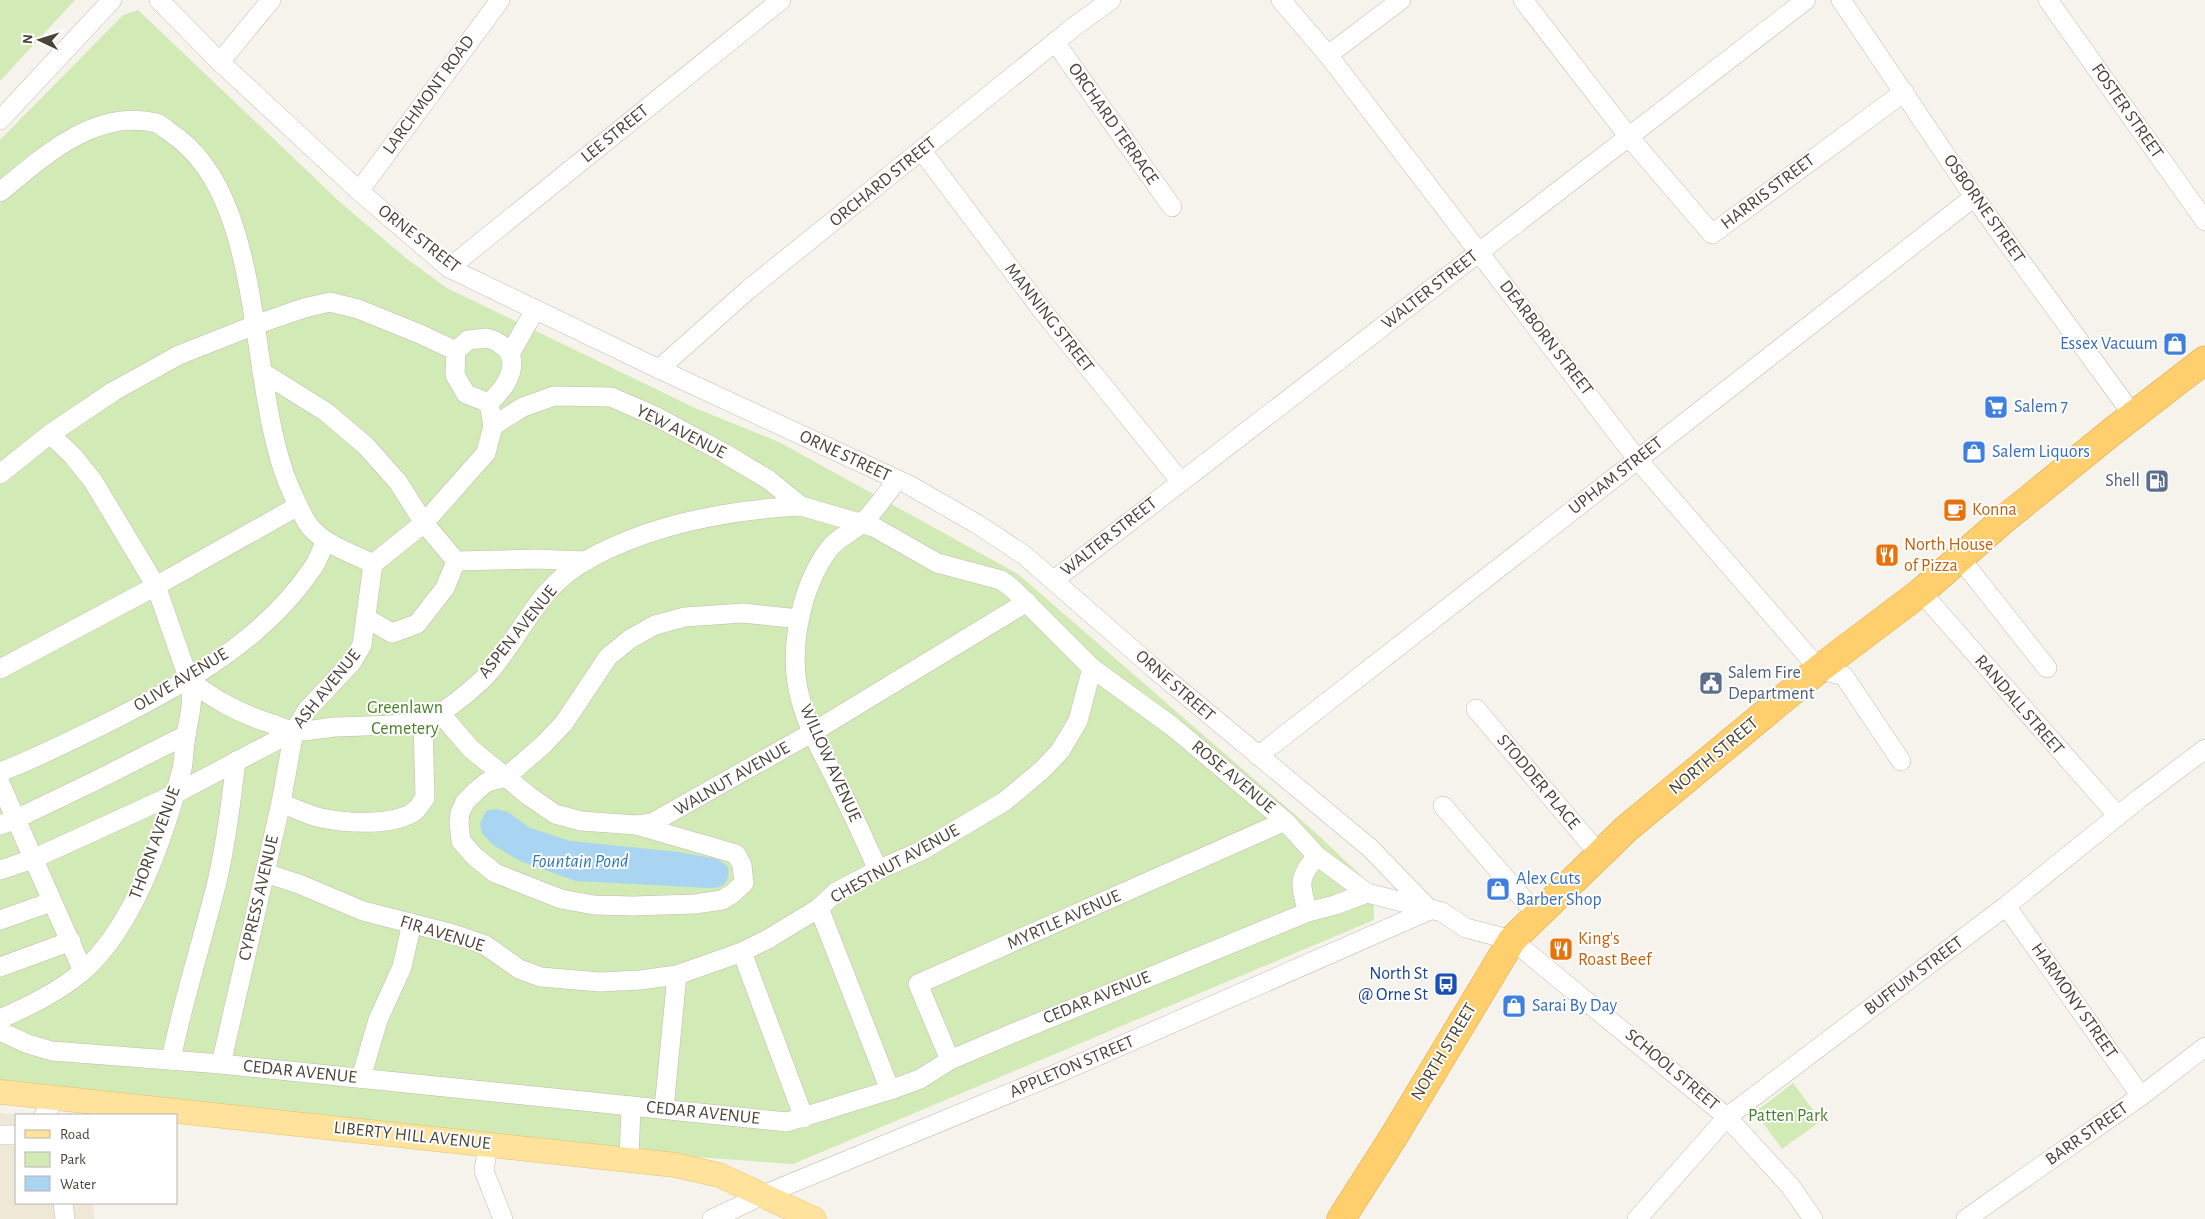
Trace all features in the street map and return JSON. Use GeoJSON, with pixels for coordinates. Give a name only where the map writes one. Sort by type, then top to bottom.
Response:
{"type":"FeatureCollection","features":[{"type":"Feature","properties":{"kind":"highway","name":"NORTH STREET"},"geometry":{"type":"LineString","coordinates":[[1342,1219],[1512,940],[1626,829],[1819,669],[1921,592],[2009,515],[2133,415],[2205,360]]}},
{"type":"Feature","properties":{"kind":"main road","name":"LIBERTY HILL AVENUE"},"geometry":{"type":"LineString","coordinates":[[0,1092],[50,1106],[142,1114]]}},
{"type":"Feature","properties":{"kind":"main road","name":"LIBERTY HILL AVENUE"},"geometry":{"type":"LineString","coordinates":[[178,1117],[488,1144],[697,1169],[719,1175],[814,1219]]}},
{"type":"Feature","properties":{"kind":"street"},"geometry":{"type":"LineString","coordinates":[[0,120],[112,0]]}},
{"type":"Feature","properties":{"kind":"street","name":"ORNE STREET"},"geometry":{"type":"LineString","coordinates":[[158,0],[220,62],[359,191],[450,268],[659,369],[897,480],[977,524],[1024,555],[1258,756],[1370,848],[1430,910],[1442,912],[1466,928],[1512,940]]}},
{"type":"Feature","properties":{"kind":"street"},"geometry":{"type":"LineString","coordinates":[[220,62],[271,0]]}},
{"type":"Feature","properties":{"kind":"street","name":"LARCHMONT ROAD"},"geometry":{"type":"LineString","coordinates":[[359,191],[500,0]]}},
{"type":"Feature","properties":{"kind":"street","name":"LEE STREET"},"geometry":{"type":"LineString","coordinates":[[450,268],[780,0]]}},
{"type":"Feature","properties":{"kind":"street","name":"ORCHARD STREET"},"geometry":{"type":"LineString","coordinates":[[659,369],[749,289],[1055,42],[1111,0]]}},
{"type":"Feature","properties":{"kind":"street","name":"DEARBORN STREET"},"geometry":{"type":"LineString","coordinates":[[1281,0],[1328,55],[1637,459],[1819,669]]}},
{"type":"Feature","properties":{"kind":"street"},"geometry":{"type":"LineString","coordinates":[[1328,55],[1401,0]]}},
{"type":"Feature","properties":{"kind":"street"},"geometry":{"type":"LineString","coordinates":[[1523,0],[1629,136]]}},
{"type":"Feature","properties":{"kind":"street","name":"WALTER STREET"},"geometry":{"type":"LineString","coordinates":[[1054,580],[1806,0]]}},
{"type":"Feature","properties":{"kind":"street","name":"OSBORNE STREET"},"geometry":{"type":"LineString","coordinates":[[1841,0],[1974,197],[2133,415]]}},
{"type":"Feature","properties":{"kind":"street","name":"FOSTER STREET"},"geometry":{"type":"LineString","coordinates":[[2048,0],[2205,221]]}},
{"type":"Feature","properties":{"kind":"street","name":"ORCHARD TERRACE"},"geometry":{"type":"LineString","coordinates":[[1055,42],[1172,206]]}},
{"type":"Feature","properties":{"kind":"street","name":"HARRIS STREET"},"geometry":{"type":"LineString","coordinates":[[1629,136],[1712,234],[1904,92]]}},
{"type":"Feature","properties":{"kind":"street"},"geometry":{"type":"LineString","coordinates":[[0,192],[65,142],[97,126],[125,121],[158,123],[190,148],[218,187],[239,241],[276,448],[298,506],[310,527],[325,542],[373,564],[424,523],[486,453],[493,426],[489,403]]}},
{"type":"Feature","properties":{"kind":"street","name":"MANNING STREET"},"geometry":{"type":"LineString","coordinates":[[922,151],[1040,309],[1181,482]]}},
{"type":"Feature","properties":{"kind":"street","name":"UPHAM STREET"},"geometry":{"type":"LineString","coordinates":[[1258,756],[1974,197]]}},
{"type":"Feature","properties":{"kind":"street"},"geometry":{"type":"LineString","coordinates":[[0,474],[50,434],[114,391],[178,355],[255,324],[330,302],[358,309],[456,351]]}},
{"type":"Feature","properties":{"kind":"street"},"geometry":{"type":"LineString","coordinates":[[510,354],[535,310]]}},
{"type":"Feature","properties":{"kind":"street"},"geometry":{"type":"LineString","coordinates":[[487,338],[499,342],[510,354],[512,366],[506,385],[489,403],[466,394],[455,374],[456,351],[468,340],[487,338]]}},
{"type":"Feature","properties":{"kind":"street"},"geometry":{"type":"LineString","coordinates":[[262,372],[326,412],[366,446],[398,482],[424,523],[456,561]]}},
{"type":"Feature","properties":{"kind":"street","name":"YEW AVENUE"},"geometry":{"type":"LineString","coordinates":[[493,426],[523,407],[554,396],[611,397],[724,452],[769,480],[801,506],[881,530],[937,563],[1001,580],[1026,602]]}},
{"type":"Feature","properties":{"kind":"street","name":"THORN AVENUE"},"geometry":{"type":"LineString","coordinates":[[0,1019],[54,992],[83,971],[110,942],[129,911],[164,831],[182,768],[193,692],[156,586],[93,481],[73,456],[50,434]]}},
{"type":"Feature","properties":{"kind":"street","name":"WILLOW AVENUE"},"geometry":{"type":"LineString","coordinates":[[878,870],[812,732],[800,701],[797,677],[799,619],[808,589],[829,549],[840,537],[861,524],[897,480]]}},
{"type":"Feature","properties":{"kind":"street"},"geometry":{"type":"LineString","coordinates":[[0,669],[156,586],[298,506]]}},
{"type":"Feature","properties":{"kind":"street","name":"ASPEN AVENUE"},"geometry":{"type":"LineString","coordinates":[[423,722],[432,719],[491,671],[529,614],[553,586],[586,560],[633,538],[684,523],[753,509],[801,506]]}},
{"type":"Feature","properties":{"kind":"street"},"geometry":{"type":"LineString","coordinates":[[824,513],[829,549]]}},
{"type":"Feature","properties":{"kind":"street","name":"OLIVE AVENUE"},"geometry":{"type":"LineString","coordinates":[[0,772],[35,759],[190,680],[234,649],[263,624],[313,568],[325,542]]}},
{"type":"Feature","properties":{"kind":"street"},"geometry":{"type":"LineString","coordinates":[[456,561],[535,558],[586,560]]}},
{"type":"Feature","properties":{"kind":"street"},"geometry":{"type":"LineString","coordinates":[[1960,558],[2047,668]]}},
{"type":"Feature","properties":{"kind":"street"},"geometry":{"type":"LineString","coordinates":[[366,618],[392,633],[417,624],[445,588],[456,561]]}},
{"type":"Feature","properties":{"kind":"street","name":"ASH AVENUE"},"geometry":{"type":"LineString","coordinates":[[0,870],[32,859],[174,795],[294,731],[307,710],[352,662],[362,645],[373,564]]}},
{"type":"Feature","properties":{"kind":"street","name":"RANDALL STREET"},"geometry":{"type":"LineString","coordinates":[[1921,592],[2118,816]]}},
{"type":"Feature","properties":{"kind":"street","name":"ROSE AVENUE"},"geometry":{"type":"LineString","coordinates":[[1026,602],[1092,668],[1173,727],[1286,821],[1317,856],[1367,893]]}},
{"type":"Feature","properties":{"kind":"street","name":"WALNUT AVENUE"},"geometry":{"type":"LineString","coordinates":[[440,712],[471,749],[555,814],[581,821],[636,825],[652,823],[812,732],[1026,602]]}},
{"type":"Feature","properties":{"kind":"street"},"geometry":{"type":"LineString","coordinates":[[636,825],[736,854],[742,864],[744,883],[722,900],[667,906],[594,905],[561,899],[530,888],[495,872],[474,856],[461,841],[459,823],[460,813],[465,802],[487,782],[506,777],[543,745],[564,723],[608,657],[630,639],[655,626],[685,617],[743,613],[799,619]]}},
{"type":"Feature","properties":{"kind":"street","name":"CHESTNUT AVENUE"},"geometry":{"type":"LineString","coordinates":[[678,976],[742,952],[768,939],[819,908],[836,892],[878,870],[921,851],[1005,801],[1042,770],[1060,751],[1078,721],[1092,668]]}},
{"type":"Feature","properties":{"kind":"street"},"geometry":{"type":"LineString","coordinates":[[1819,669],[1844,676],[1901,761]]}},
{"type":"Feature","properties":{"kind":"street"},"geometry":{"type":"LineString","coordinates":[[190,680],[209,695],[242,714],[294,731],[423,722],[425,798],[416,810],[405,816],[379,822],[354,822],[320,818],[281,803]]}},
{"type":"Feature","properties":{"kind":"street","name":"STODDER PLACE"},"geometry":{"type":"LineString","coordinates":[[1476,709],[1600,855]]}},
{"type":"Feature","properties":{"kind":"street","name":"CYPRESS AVENUE"},"geometry":{"type":"LineString","coordinates":[[221,1064],[281,803],[294,731]]}},
{"type":"Feature","properties":{"kind":"street"},"geometry":{"type":"LineString","coordinates":[[8,822],[186,735]]}},
{"type":"Feature","properties":{"kind":"street","name":"BUFFUM STREET"},"geometry":{"type":"LineString","coordinates":[[1637,1219],[1727,1117],[2006,906],[2205,749]]}},
{"type":"Feature","properties":{"kind":"street"},"geometry":{"type":"LineString","coordinates":[[171,1060],[185,998],[217,882],[226,836],[236,761]]}},
{"type":"Feature","properties":{"kind":"street"},"geometry":{"type":"LineString","coordinates":[[0,783],[8,822],[32,859],[83,971]]}},
{"type":"Feature","properties":{"kind":"street"},"geometry":{"type":"LineString","coordinates":[[1443,806],[1538,916]]}},
{"type":"Feature","properties":{"kind":"street","name":"MYRTLE AVENUE"},"geometry":{"type":"LineString","coordinates":[[950,1060],[918,984],[1286,821]]}},
{"type":"Feature","properties":{"kind":"street"},"geometry":{"type":"LineString","coordinates":[[1308,912],[1300,887],[1304,870],[1317,856]]}},
{"type":"Feature","properties":{"kind":"street","name":"FIR AVENUE"},"geometry":{"type":"LineString","coordinates":[[265,873],[300,884],[363,911],[453,934],[485,945],[519,969],[541,977],[600,982],[678,976]]}},
{"type":"Feature","properties":{"kind":"street"},"geometry":{"type":"LineString","coordinates":[[1367,893],[1430,910]]}},
{"type":"Feature","properties":{"kind":"street","name":"CEDAR AVENUE"},"geometry":{"type":"LineString","coordinates":[[0,1031],[28,1044],[52,1051],[221,1064],[787,1122],[920,1079],[950,1060],[1019,1030],[1308,912],[1335,905],[1367,893]]}},
{"type":"Feature","properties":{"kind":"street"},"geometry":{"type":"LineString","coordinates":[[0,920],[51,902]]}},
{"type":"Feature","properties":{"kind":"street","name":"HARMONY STREET"},"geometry":{"type":"LineString","coordinates":[[2006,906],[2141,1096]]}},
{"type":"Feature","properties":{"kind":"street"},"geometry":{"type":"LineString","coordinates":[[819,908],[890,1090]]}},
{"type":"Feature","properties":{"kind":"street","name":"APPLETON STREET"},"geometry":{"type":"LineString","coordinates":[[712,1219],[763,1195],[1045,1079],[1430,910]]}},
{"type":"Feature","properties":{"kind":"street"},"geometry":{"type":"LineString","coordinates":[[361,1078],[378,1020],[402,967],[412,924]]}},
{"type":"Feature","properties":{"kind":"street","name":"SCHOOL STREET"},"geometry":{"type":"LineString","coordinates":[[1512,940],[1727,1117],[1791,1186],[1813,1219]]}},
{"type":"Feature","properties":{"kind":"street"},"geometry":{"type":"LineString","coordinates":[[0,967],[70,941]]}},
{"type":"Feature","properties":{"kind":"street"},"geometry":{"type":"LineString","coordinates":[[742,952],[804,1118]]}},
{"type":"Feature","properties":{"kind":"street"},"geometry":{"type":"LineString","coordinates":[[664,1110],[678,976]]}},
{"type":"Feature","properties":{"kind":"street","name":"BARR STREET"},"geometry":{"type":"LineString","coordinates":[[1966,1219],[2141,1096],[2205,1047]]}},
{"type":"Feature","properties":{"kind":"street"},"geometry":{"type":"LineString","coordinates":[[628,1160],[631,1106]]}},
{"type":"Feature","properties":{"kind":"street"},"geometry":{"type":"LineString","coordinates":[[0,1135],[15,1135]]}},
{"type":"Feature","properties":{"kind":"street"},"geometry":{"type":"LineString","coordinates":[[488,1144],[484,1171],[503,1219]]}},
{"type":"Feature","properties":{"kind":"street"},"geometry":{"type":"LineString","coordinates":[[63,1204],[65,1219]]}},
{"type":"Feature","properties":{"kind":"shaded area"},"geometry":{"type":"Polygon","coordinates":[[[0,1113],[15,1115],[15,1204],[93,1204],[94,1219],[0,1219],[0,1113]]]}},
{"type":"Feature","properties":{"kind":"green space"},"geometry":{"type":"Polygon","coordinates":[[[0,0],[75,0],[0,81],[0,0]]]}},
{"type":"Feature","properties":{"kind":"green space","name":"Greenlawn Cemetery"},"geometry":{"type":"Polygon","coordinates":[[[138,10],[341,203],[407,259],[447,288],[695,408],[779,442],[1018,574],[1315,832],[1373,887],[1374,920],[793,1164],[696,1157],[0,1084],[0,140],[123,15],[138,10]]]}},
{"type":"Feature","properties":{"kind":"green space","name":"Patten Park"},"geometry":{"type":"Polygon","coordinates":[[[1793,1083],[1821,1121],[1782,1149],[1755,1112],[1793,1083]]]}},
{"type":"Feature","properties":{"kind":"water","name":"Fountain Pond"},"geometry":{"type":"Polygon","coordinates":[[[496,809],[508,812],[530,828],[570,841],[678,852],[717,859],[728,867],[728,877],[725,883],[719,887],[710,888],[576,881],[520,861],[492,844],[482,833],[480,824],[486,811],[496,809]]]}},
{"type":"Feature","properties":{"kind":"place","name":"Essex Vacuum"},"geometry":{"type":"Point","coordinates":[2175,344]}},
{"type":"Feature","properties":{"kind":"place","name":"Salem 7"},"geometry":{"type":"Point","coordinates":[1996,407]}},
{"type":"Feature","properties":{"kind":"place","name":"Salem Liquors"},"geometry":{"type":"Point","coordinates":[1974,452]}},
{"type":"Feature","properties":{"kind":"place","name":"Shell"},"geometry":{"type":"Point","coordinates":[2157,481]}},
{"type":"Feature","properties":{"kind":"place","name":"Konna"},"geometry":{"type":"Point","coordinates":[1955,510]}},
{"type":"Feature","properties":{"kind":"place","name":"North House of Pizza"},"geometry":{"type":"Point","coordinates":[1887,555]}},
{"type":"Feature","properties":{"kind":"place","name":"Salem Fire Department"},"geometry":{"type":"Point","coordinates":[1711,683]}},
{"type":"Feature","properties":{"kind":"place","name":"Alex Cuts Barber Shop"},"geometry":{"type":"Point","coordinates":[1498,889]}},
{"type":"Feature","properties":{"kind":"place","name":"King's Roast Beef"},"geometry":{"type":"Point","coordinates":[1561,949]}},
{"type":"Feature","properties":{"kind":"place","name":"North St @ Orne St"},"geometry":{"type":"Point","coordinates":[1446,984]}},
{"type":"Feature","properties":{"kind":"place","name":"Sarai By Day"},"geometry":{"type":"Point","coordinates":[1514,1006]}}]}
